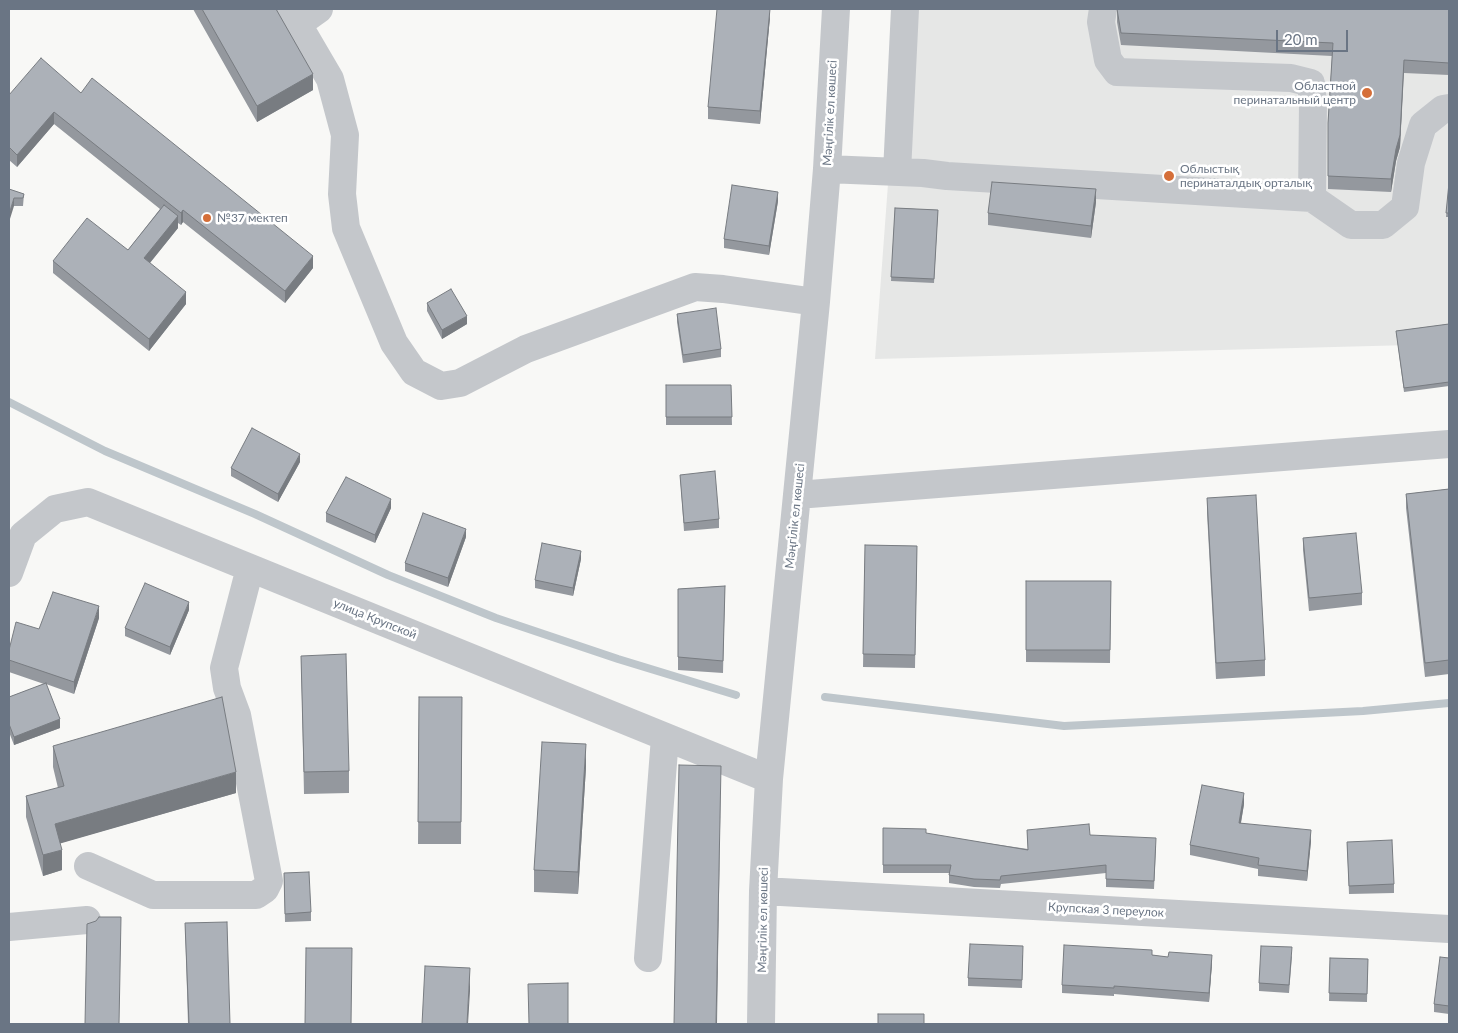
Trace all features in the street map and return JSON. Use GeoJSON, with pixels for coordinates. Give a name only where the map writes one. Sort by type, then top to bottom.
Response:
{"type":"FeatureCollection","features":[{"type":"Feature","properties":{"kind":"street","name":"Мәңгілік ел көшесі"},"geometry":{"type":"LineString","coordinates":[[761,1024],[763,891],[769,779],[816,302],[827,169],[836,9]]}},
{"type":"Feature","properties":{"kind":"street"},"geometry":{"type":"LineString","coordinates":[[897,172],[905,9]]}},
{"type":"Feature","properties":{"kind":"street"},"geometry":{"type":"LineString","coordinates":[[1102,9],[1101,22],[1108,60],[1118,72],[1291,78],[1311,83],[1313,104],[1312,198]]}},
{"type":"Feature","properties":{"kind":"street"},"geometry":{"type":"LineString","coordinates":[[302,14],[330,79],[345,135],[342,194],[346,228],[394,343],[414,372],[441,386],[460,383],[526,349],[695,288],[723,289],[816,302]]}},
{"type":"Feature","properties":{"kind":"street"},"geometry":{"type":"LineString","coordinates":[[827,169],[1312,198],[1351,225],[1383,225],[1405,207],[1411,163],[1423,125],[1443,109],[1449,108]]}},
{"type":"Feature","properties":{"kind":"street"},"geometry":{"type":"LineString","coordinates":[[797,495],[1449,444]]}},
{"type":"Feature","properties":{"kind":"street","name":"улица Крупской"},"geometry":{"type":"LineString","coordinates":[[9,573],[23,534],[55,509],[88,502],[769,779]]}},
{"type":"Feature","properties":{"kind":"street"},"geometry":{"type":"LineString","coordinates":[[88,866],[153,895],[256,895],[265,889],[269,881],[237,715],[227,688],[224,668],[250,568]]}},
{"type":"Feature","properties":{"kind":"street"},"geometry":{"type":"LineString","coordinates":[[648,958],[666,737]]}},
{"type":"Feature","properties":{"kind":"street","name":"Крупская 3 переулок"},"geometry":{"type":"LineString","coordinates":[[763,891],[1449,929]]}},
{"type":"Feature","properties":{"kind":"street"},"geometry":{"type":"LineString","coordinates":[[9,927],[88,920]]}},
{"type":"Feature","properties":{"kind":"shaded area","name":"Облыстық перинаталдық орталық"},"geometry":{"type":"Polygon","coordinates":[[[901,9],[1449,9],[1449,344],[875,359],[901,9]]]}},
{"type":"Feature","properties":{"kind":"building"},"geometry":{"type":"Polygon","coordinates":[[[202,9],[276,9],[313,74],[257,106],[202,9]]]}},
{"type":"Feature","properties":{"kind":"building"},"geometry":{"type":"Polygon","coordinates":[[[717,9],[770,9],[760,111],[708,107],[717,9]]]}},
{"type":"Feature","properties":{"kind":"building","name":"Областной перинатальный центр"},"geometry":{"type":"Polygon","coordinates":[[[1117,9],[1449,9],[1449,63],[1404,60],[1400,135],[1391,179],[1328,176],[1328,123],[1333,43],[1121,33],[1117,9]]]}},
{"type":"Feature","properties":{"kind":"building"},"geometry":{"type":"Polygon","coordinates":[[[41,58],[81,93],[92,78],[313,256],[285,291],[183,210],[181,213],[54,112],[17,155],[9,147],[9,95],[41,58]]]}},
{"type":"Feature","properties":{"kind":"building"},"geometry":{"type":"Polygon","coordinates":[[[992,182],[1096,189],[1091,226],[988,213],[992,182]]]}},
{"type":"Feature","properties":{"kind":"building"},"geometry":{"type":"Polygon","coordinates":[[[1449,183],[1449,213],[1446,213],[1449,183]]]}},
{"type":"Feature","properties":{"kind":"building"},"geometry":{"type":"Polygon","coordinates":[[[732,185],[778,192],[769,246],[724,239],[732,185]]]}},
{"type":"Feature","properties":{"kind":"building"},"geometry":{"type":"Polygon","coordinates":[[[9,189],[24,194],[23,198],[14,198],[9,214],[9,189]]]}},
{"type":"Feature","properties":{"kind":"building"},"geometry":{"type":"Polygon","coordinates":[[[164,205],[178,216],[144,258],[186,292],[149,339],[53,261],[87,218],[128,250],[164,205]]]}},
{"type":"Feature","properties":{"kind":"building"},"geometry":{"type":"Polygon","coordinates":[[[895,208],[938,210],[934,279],[891,277],[895,208]]]}},
{"type":"Feature","properties":{"kind":"building"},"geometry":{"type":"Polygon","coordinates":[[[451,289],[467,316],[442,330],[427,303],[451,289]]]}},
{"type":"Feature","properties":{"kind":"building"},"geometry":{"type":"Polygon","coordinates":[[[716,308],[721,349],[683,355],[677,314],[716,308]]]}},
{"type":"Feature","properties":{"kind":"building"},"geometry":{"type":"Polygon","coordinates":[[[1449,324],[1449,382],[1404,388],[1396,331],[1449,324]]]}},
{"type":"Feature","properties":{"kind":"building"},"geometry":{"type":"Polygon","coordinates":[[[666,385],[731,385],[732,417],[666,417],[666,385]]]}},
{"type":"Feature","properties":{"kind":"building"},"geometry":{"type":"Polygon","coordinates":[[[252,428],[300,454],[278,494],[231,468],[252,428]]]}},
{"type":"Feature","properties":{"kind":"building"},"geometry":{"type":"Polygon","coordinates":[[[715,471],[719,519],[684,523],[680,475],[715,471]]]}},
{"type":"Feature","properties":{"kind":"building"},"geometry":{"type":"Polygon","coordinates":[[[346,477],[391,499],[375,535],[326,513],[346,477]]]}},
{"type":"Feature","properties":{"kind":"building"},"geometry":{"type":"Polygon","coordinates":[[[1449,489],[1449,660],[1425,663],[1406,494],[1449,489]]]}},
{"type":"Feature","properties":{"kind":"building"},"geometry":{"type":"Polygon","coordinates":[[[1256,495],[1265,660],[1216,663],[1207,498],[1256,495]]]}},
{"type":"Feature","properties":{"kind":"building"},"geometry":{"type":"Polygon","coordinates":[[[423,513],[466,529],[448,578],[405,563],[423,513]]]}},
{"type":"Feature","properties":{"kind":"building"},"geometry":{"type":"Polygon","coordinates":[[[1356,533],[1362,593],[1309,598],[1303,538],[1356,533]]]}},
{"type":"Feature","properties":{"kind":"building"},"geometry":{"type":"Polygon","coordinates":[[[542,543],[581,551],[573,588],[535,580],[542,543]]]}},
{"type":"Feature","properties":{"kind":"building"},"geometry":{"type":"Polygon","coordinates":[[[865,545],[917,546],[915,655],[863,654],[865,545]]]}},
{"type":"Feature","properties":{"kind":"building"},"geometry":{"type":"Polygon","coordinates":[[[1026,581],[1111,581],[1110,650],[1026,650],[1026,581]]]}},
{"type":"Feature","properties":{"kind":"building"},"geometry":{"type":"Polygon","coordinates":[[[145,583],[189,602],[170,647],[125,628],[145,583]]]}},
{"type":"Feature","properties":{"kind":"building"},"geometry":{"type":"Polygon","coordinates":[[[725,586],[723,661],[678,657],[678,589],[725,586]]]}},
{"type":"Feature","properties":{"kind":"building"},"geometry":{"type":"Polygon","coordinates":[[[53,592],[99,606],[74,682],[9,660],[9,650],[16,622],[39,629],[53,592]]]}},
{"type":"Feature","properties":{"kind":"building"},"geometry":{"type":"Polygon","coordinates":[[[346,654],[349,771],[304,772],[301,656],[346,654]]]}},
{"type":"Feature","properties":{"kind":"building"},"geometry":{"type":"Polygon","coordinates":[[[46,683],[60,719],[14,737],[9,724],[9,697],[46,683]]]}},
{"type":"Feature","properties":{"kind":"building"},"geometry":{"type":"Polygon","coordinates":[[[222,697],[236,772],[55,824],[62,850],[43,855],[26,796],[64,786],[53,746],[222,697]]]}},
{"type":"Feature","properties":{"kind":"building"},"geometry":{"type":"Polygon","coordinates":[[[419,697],[462,697],[461,822],[418,822],[419,697]]]}},
{"type":"Feature","properties":{"kind":"building"},"geometry":{"type":"Polygon","coordinates":[[[542,742],[586,744],[578,872],[534,870],[542,742]]]}},
{"type":"Feature","properties":{"kind":"building"},"geometry":{"type":"Polygon","coordinates":[[[679,765],[721,766],[716,1024],[674,1024],[679,765]]]}},
{"type":"Feature","properties":{"kind":"building"},"geometry":{"type":"Polygon","coordinates":[[[1202,785],[1244,793],[1239,823],[1311,830],[1307,871],[1258,865],[1259,858],[1190,845],[1202,785]]]}},
{"type":"Feature","properties":{"kind":"building"},"geometry":{"type":"Polygon","coordinates":[[[1089,824],[1090,835],[1156,838],[1154,881],[1106,879],[1106,865],[1001,876],[1000,880],[974,879],[949,875],[951,865],[883,865],[883,828],[926,829],[926,833],[1028,850],[1027,830],[1089,824]]]}},
{"type":"Feature","properties":{"kind":"building"},"geometry":{"type":"Polygon","coordinates":[[[1392,840],[1394,884],[1349,886],[1347,842],[1392,840]]]}},
{"type":"Feature","properties":{"kind":"building"},"geometry":{"type":"Polygon","coordinates":[[[309,872],[311,912],[285,914],[284,873],[309,872]]]}},
{"type":"Feature","properties":{"kind":"building"},"geometry":{"type":"Polygon","coordinates":[[[99,917],[121,917],[119,1024],[85,1024],[87,924],[96,921],[99,917]]]}},
{"type":"Feature","properties":{"kind":"building"},"geometry":{"type":"Polygon","coordinates":[[[227,922],[230,1024],[189,1024],[185,923],[227,922]]]}},
{"type":"Feature","properties":{"kind":"building"},"geometry":{"type":"Polygon","coordinates":[[[970,944],[1023,946],[1022,980],[968,978],[970,944]]]}},
{"type":"Feature","properties":{"kind":"building"},"geometry":{"type":"Polygon","coordinates":[[[1064,945],[1152,950],[1152,955],[1168,957],[1169,952],[1212,955],[1209,993],[1114,986],[1114,988],[1062,985],[1064,945]]]}},
{"type":"Feature","properties":{"kind":"building"},"geometry":{"type":"Polygon","coordinates":[[[1261,946],[1292,947],[1289,985],[1259,983],[1261,946]]]}},
{"type":"Feature","properties":{"kind":"building"},"geometry":{"type":"Polygon","coordinates":[[[306,948],[352,948],[351,1024],[305,1024],[306,948]]]}},
{"type":"Feature","properties":{"kind":"building"},"geometry":{"type":"Polygon","coordinates":[[[1440,957],[1449,958],[1449,1006],[1434,1004],[1440,957]]]}},
{"type":"Feature","properties":{"kind":"building"},"geometry":{"type":"Polygon","coordinates":[[[1330,958],[1368,959],[1367,994],[1329,993],[1330,958]]]}},
{"type":"Feature","properties":{"kind":"building"},"geometry":{"type":"Polygon","coordinates":[[[425,966],[470,968],[467,1024],[422,1024],[425,966]]]}},
{"type":"Feature","properties":{"kind":"building"},"geometry":{"type":"Polygon","coordinates":[[[568,983],[568,1024],[529,1024],[528,984],[568,983]]]}},
{"type":"Feature","properties":{"kind":"building"},"geometry":{"type":"Polygon","coordinates":[[[878,1014],[924,1014],[924,1024],[878,1024],[878,1014]]]}},
{"type":"Feature","properties":{"kind":"waterway"},"geometry":{"type":"LineString","coordinates":[[9,402],[105,451],[255,514],[388,575],[496,618],[618,659],[736,695]]}},
{"type":"Feature","properties":{"kind":"waterway"},"geometry":{"type":"LineString","coordinates":[[825,697],[1064,726],[1363,711],[1449,703]]}},
{"type":"Feature","properties":{"kind":"place","name":"Областной перинатальный центр"},"geometry":{"type":"Point","coordinates":[1367,93]}},
{"type":"Feature","properties":{"kind":"place","name":"Облыстық перинаталдық орталық"},"geometry":{"type":"Point","coordinates":[1169,176]}},
{"type":"Feature","properties":{"kind":"place","name":"№37 мектеп"},"geometry":{"type":"Point","coordinates":[207,218]}}]}
